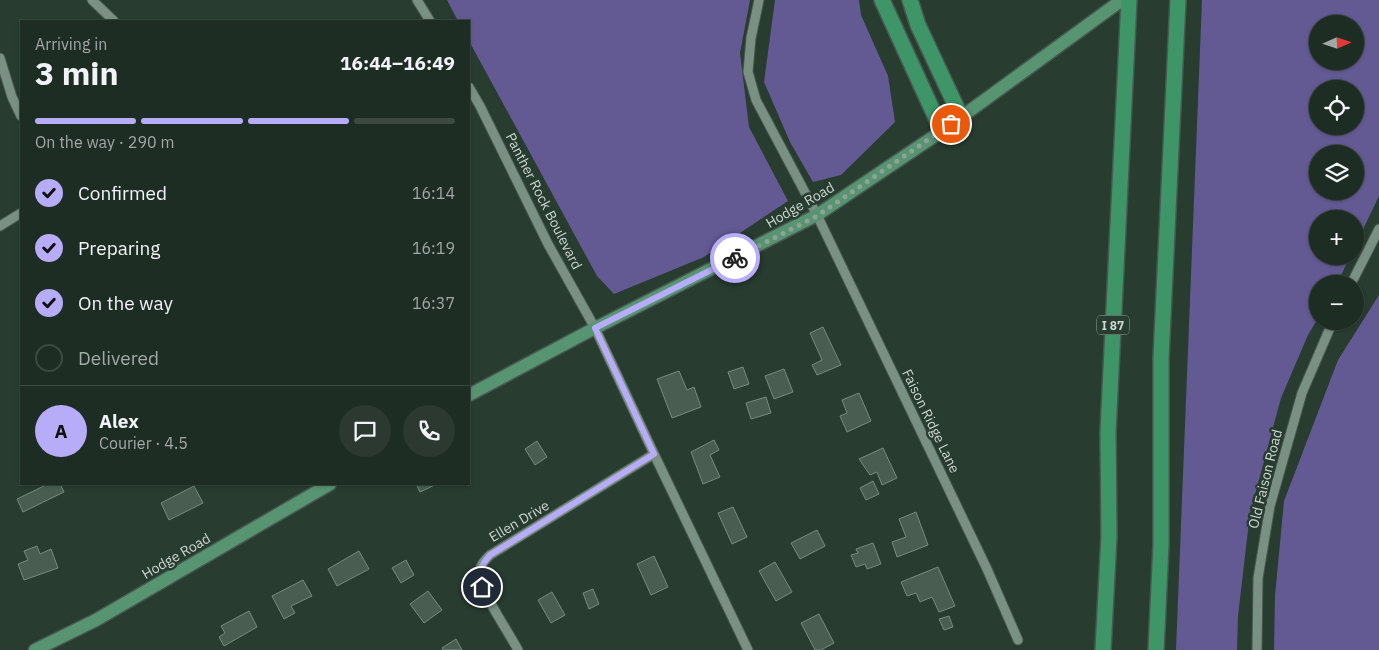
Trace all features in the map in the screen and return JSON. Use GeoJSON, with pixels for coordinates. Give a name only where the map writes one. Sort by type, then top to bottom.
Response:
{"type":"FeatureCollection","features":[{"type":"Feature","properties":{"kind":"highway"},"geometry":{"type":"LineString","coordinates":[[882,0],[942,131]]}},
{"type":"Feature","properties":{"kind":"highway"},"geometry":{"type":"LineString","coordinates":[[910,0],[918,25],[961,117]]}},
{"type":"Feature","properties":{"kind":"highway","name":"I 87"},"geometry":{"type":"LineString","coordinates":[[1103,650],[1109,536],[1108,432],[1129,0]]}},
{"type":"Feature","properties":{"kind":"highway"},"geometry":{"type":"LineString","coordinates":[[1156,650],[1160,545],[1161,358],[1178,0]]}},
{"type":"Feature","properties":{"kind":"main road","name":"Hodge Road"},"geometry":{"type":"LineString","coordinates":[[470,394],[595,328],[817,216],[942,131],[1122,0]]}},
{"type":"Feature","properties":{"kind":"main road","name":"Hodge Road"},"geometry":{"type":"LineString","coordinates":[[35,650],[96,620],[328,485]]}},
{"type":"Feature","properties":{"kind":"street"},"geometry":{"type":"LineString","coordinates":[[92,0],[113,20]]}},
{"type":"Feature","properties":{"kind":"street"},"geometry":{"type":"LineString","coordinates":[[417,0],[429,20]]}},
{"type":"Feature","properties":{"kind":"street","name":"Faison Ridge Lane"},"geometry":{"type":"LineString","coordinates":[[759,0],[750,38],[748,72],[756,100],[817,216],[987,569],[1018,640]]}},
{"type":"Feature","properties":{"kind":"street"},"geometry":{"type":"LineString","coordinates":[[0,58],[12,97],[20,114]]}},
{"type":"Feature","properties":{"kind":"street","name":"Panther Rock Boulevard"},"geometry":{"type":"LineString","coordinates":[[470,89],[548,244],[595,328]]}},
{"type":"Feature","properties":{"kind":"street"},"geometry":{"type":"LineString","coordinates":[[0,226],[20,215]]}},
{"type":"Feature","properties":{"kind":"street"},"geometry":{"type":"LineString","coordinates":[[1356,275],[1379,229]]}},
{"type":"Feature","properties":{"kind":"street"},"geometry":{"type":"LineString","coordinates":[[595,328],[748,650]]}},
{"type":"Feature","properties":{"kind":"street","name":"Old Faison Road"},"geometry":{"type":"LineString","coordinates":[[1257,650],[1258,578],[1270,506],[1302,393],[1329,330]]}},
{"type":"Feature","properties":{"kind":"street","name":"Ellen Drive"},"geometry":{"type":"LineString","coordinates":[[518,650],[482,587],[478,575],[482,563],[490,555],[654,454]]}},
{"type":"Feature","properties":{"kind":"shaded area"},"geometry":{"type":"Polygon","coordinates":[[[447,0],[750,0],[740,53],[749,127],[788,201],[704,257],[614,294],[597,276],[470,43],[470,20],[457,20],[447,0]]]}},
{"type":"Feature","properties":{"kind":"shaded area"},"geometry":{"type":"Polygon","coordinates":[[[775,0],[859,0],[861,15],[888,76],[895,122],[841,175],[813,182],[790,142],[764,82],[775,0]]]}},
{"type":"Feature","properties":{"kind":"shaded area"},"geometry":{"type":"Polygon","coordinates":[[[1202,0],[1379,0],[1379,196],[1364,227],[1364,210],[1309,210],[1309,265],[1346,265],[1341,275],[1309,275],[1309,330],[1311,330],[1281,398],[1250,513],[1238,616],[1237,650],[1176,650],[1202,0]]]}},
{"type":"Feature","properties":{"kind":"shaded area"},"geometry":{"type":"Polygon","coordinates":[[[1379,295],[1379,650],[1274,650],[1275,596],[1284,501],[1338,360],[1357,330],[1364,330],[1364,319],[1379,295]]]}},
{"type":"Feature","properties":{"kind":"building"},"geometry":{"type":"Polygon","coordinates":[[[823,327],[841,365],[817,375],[812,365],[822,360],[810,333],[823,327]]]}},
{"type":"Feature","properties":{"kind":"building"},"geometry":{"type":"Polygon","coordinates":[[[743,367],[749,384],[734,389],[728,372],[743,367]]]}},
{"type":"Feature","properties":{"kind":"building"},"geometry":{"type":"Polygon","coordinates":[[[784,369],[793,392],[774,399],[765,376],[784,369]]]}},
{"type":"Feature","properties":{"kind":"building"},"geometry":{"type":"Polygon","coordinates":[[[679,371],[687,390],[694,387],[701,407],[672,418],[657,379],[679,371]]]}},
{"type":"Feature","properties":{"kind":"building"},"geometry":{"type":"Polygon","coordinates":[[[859,393],[871,421],[847,432],[840,416],[847,413],[842,400],[859,393]]]}},
{"type":"Feature","properties":{"kind":"building"},"geometry":{"type":"Polygon","coordinates":[[[766,397],[771,413],[751,419],[746,403],[766,397]]]}},
{"type":"Feature","properties":{"kind":"building"},"geometry":{"type":"Polygon","coordinates":[[[714,440],[719,450],[710,455],[720,477],[703,484],[691,452],[714,440]]]}},
{"type":"Feature","properties":{"kind":"building"},"geometry":{"type":"Polygon","coordinates":[[[537,441],[547,457],[535,465],[525,449],[537,441]]]}},
{"type":"Feature","properties":{"kind":"building"},"geometry":{"type":"Polygon","coordinates":[[[883,448],[897,478],[882,485],[877,472],[870,475],[859,459],[883,448]]]}},
{"type":"Feature","properties":{"kind":"building"},"geometry":{"type":"Polygon","coordinates":[[[873,481],[879,494],[866,500],[860,488],[873,481]]]}},
{"type":"Feature","properties":{"kind":"building"},"geometry":{"type":"Polygon","coordinates":[[[46,485],[60,485],[64,492],[23,512],[17,499],[46,485]]]}},
{"type":"Feature","properties":{"kind":"building"},"geometry":{"type":"Polygon","coordinates":[[[416,485],[435,485],[420,492],[416,485]]]}},
{"type":"Feature","properties":{"kind":"building"},"geometry":{"type":"Polygon","coordinates":[[[194,486],[203,503],[169,520],[161,503],[194,486]]]}},
{"type":"Feature","properties":{"kind":"building"},"geometry":{"type":"Polygon","coordinates":[[[733,507],[747,537],[732,544],[718,513],[733,507]]]}},
{"type":"Feature","properties":{"kind":"building"},"geometry":{"type":"Polygon","coordinates":[[[916,512],[928,545],[897,557],[892,542],[906,537],[899,519],[916,512]]]}},
{"type":"Feature","properties":{"kind":"building"},"geometry":{"type":"Polygon","coordinates":[[[817,530],[825,546],[800,559],[791,543],[817,530]]]}},
{"type":"Feature","properties":{"kind":"building"},"geometry":{"type":"Polygon","coordinates":[[[873,543],[881,564],[867,569],[865,564],[856,567],[851,555],[858,553],[856,549],[873,543]]]}},
{"type":"Feature","properties":{"kind":"building"},"geometry":{"type":"Polygon","coordinates":[[[37,546],[40,554],[51,549],[58,568],[24,580],[18,564],[28,560],[24,551],[37,546]]]}},
{"type":"Feature","properties":{"kind":"building"},"geometry":{"type":"Polygon","coordinates":[[[359,551],[369,569],[337,586],[328,569],[359,551]]]}},
{"type":"Feature","properties":{"kind":"building"},"geometry":{"type":"Polygon","coordinates":[[[654,556],[668,587],[651,595],[637,564],[654,556]]]}},
{"type":"Feature","properties":{"kind":"building"},"geometry":{"type":"Polygon","coordinates":[[[406,560],[414,575],[401,583],[392,568],[406,560]]]}},
{"type":"Feature","properties":{"kind":"building"},"geometry":{"type":"Polygon","coordinates":[[[775,562],[792,592],[776,601],[759,571],[775,562]]]}},
{"type":"Feature","properties":{"kind":"building"},"geometry":{"type":"Polygon","coordinates":[[[938,567],[955,606],[939,612],[932,597],[920,602],[916,593],[907,596],[901,582],[938,567]]]}},
{"type":"Feature","properties":{"kind":"building"},"geometry":{"type":"Polygon","coordinates":[[[303,580],[312,596],[291,606],[295,613],[284,619],[272,596],[303,580]]]}},
{"type":"Feature","properties":{"kind":"building"},"geometry":{"type":"Polygon","coordinates":[[[593,589],[599,604],[589,609],[583,593],[593,589]]]}},
{"type":"Feature","properties":{"kind":"building"},"geometry":{"type":"Polygon","coordinates":[[[428,591],[442,610],[424,623],[410,604],[428,591]]]}},
{"type":"Feature","properties":{"kind":"building"},"geometry":{"type":"Polygon","coordinates":[[[552,592],[565,615],[551,623],[538,600],[552,592]]]}},
{"type":"Feature","properties":{"kind":"building"},"geometry":{"type":"Polygon","coordinates":[[[249,611],[257,627],[224,646],[219,637],[225,633],[221,626],[249,611]]]}},
{"type":"Feature","properties":{"kind":"building"},"geometry":{"type":"Polygon","coordinates":[[[819,614],[834,643],[821,650],[815,650],[801,623],[819,614]]]}},
{"type":"Feature","properties":{"kind":"building"},"geometry":{"type":"Polygon","coordinates":[[[949,616],[953,627],[944,630],[939,619],[949,616]]]}},
{"type":"Feature","properties":{"kind":"building"},"geometry":{"type":"Polygon","coordinates":[[[456,639],[462,650],[443,650],[442,648],[456,639]]]}},
{"type":"Feature","properties":{"kind":"way so far"},"geometry":{"type":"LineString","coordinates":[[735,258],[817,216],[951,124]]}},
{"type":"Feature","properties":{"kind":"route"},"geometry":{"type":"LineString","coordinates":[[482,587],[478,575],[482,563],[490,555],[654,454],[595,328],[735,258]]}}]}
